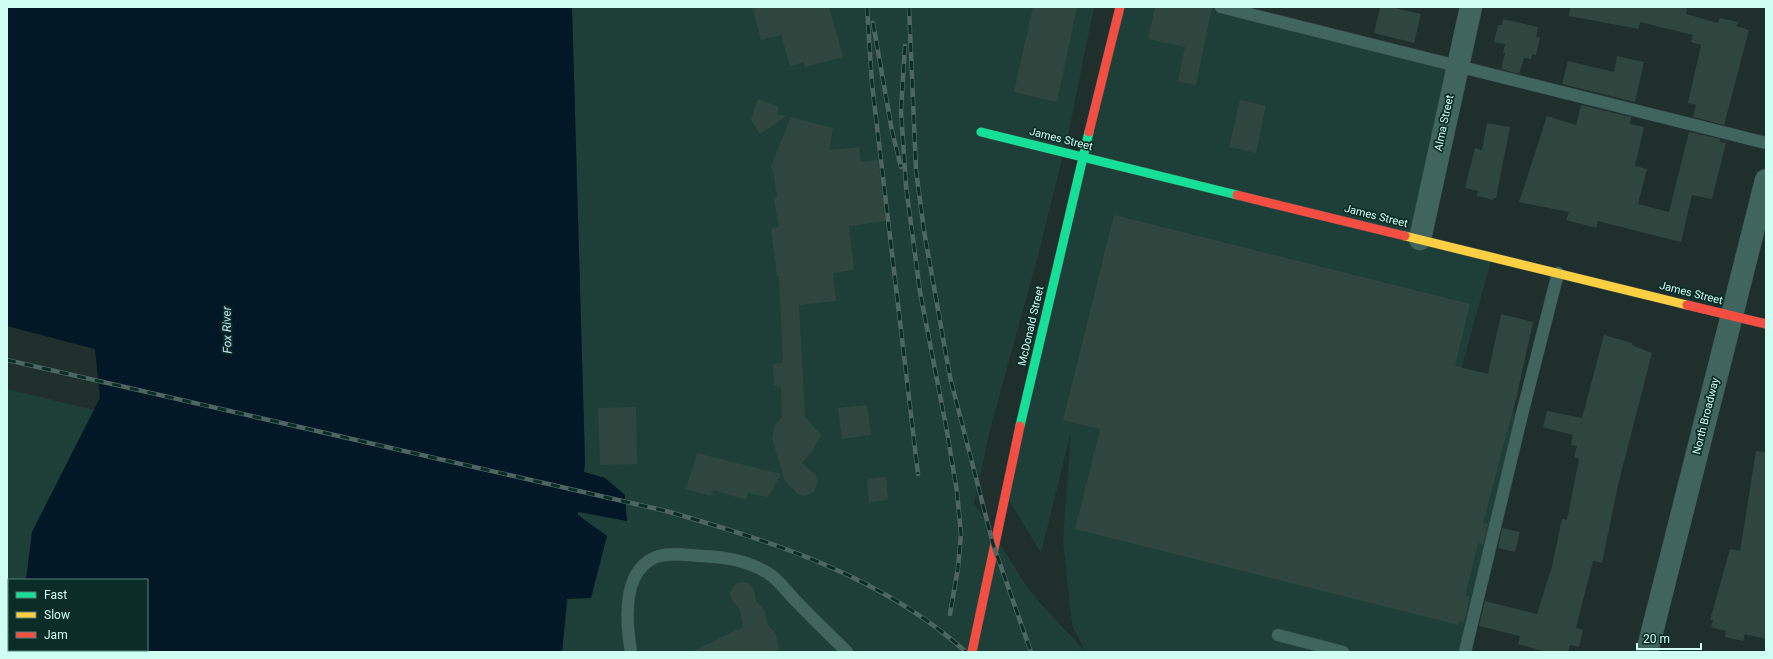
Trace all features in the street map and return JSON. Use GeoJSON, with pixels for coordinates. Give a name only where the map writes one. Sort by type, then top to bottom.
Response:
{"type":"FeatureCollection","features":[{"type":"Feature","properties":{"kind":"street","name":"McDonald Street"},"geometry":{"type":"LineString","coordinates":[[972,652],[998,518],[1120,7]]}},
{"type":"Feature","properties":{"kind":"street","name":"Alma Street"},"geometry":{"type":"LineString","coordinates":[[1420,239],[1471,7]]}},
{"type":"Feature","properties":{"kind":"street","name":"James Street"},"geometry":{"type":"LineString","coordinates":[[981,132],[1766,324]]}},
{"type":"Feature","properties":{"kind":"street","name":"North Broadway"},"geometry":{"type":"LineString","coordinates":[[1647,652],[1766,180]]}},
{"type":"Feature","properties":{"kind":"lane"},"geometry":{"type":"LineString","coordinates":[[1221,7],[1766,143]]}},
{"type":"Feature","properties":{"kind":"lane"},"geometry":{"type":"LineString","coordinates":[[1465,652],[1520,421],[1558,273]]}},
{"type":"Feature","properties":{"kind":"lane"},"geometry":{"type":"LineString","coordinates":[[631,652],[627,627],[628,598],[633,581],[642,565],[657,556],[683,554],[728,557],[750,563],[770,574],[847,652]]}},
{"type":"Feature","properties":{"kind":"lane"},"geometry":{"type":"LineString","coordinates":[[1278,635],[1343,652]]}},
{"type":"Feature","properties":{"kind":"shaded area"},"geometry":{"type":"Polygon","coordinates":[[[572,7],[1094,7],[1069,131],[1039,252],[990,430],[974,503],[1026,585],[1040,603],[1085,651],[1072,625],[1063,541],[1071,432],[1041,553],[1004,492],[1120,7],[1221,7],[1457,66],[1420,239],[1492,257],[1454,396],[1522,414],[1465,652],[1329,652],[1309,648],[1308,652],[562,652],[578,511],[627,521],[605,478],[584,472],[585,462],[572,7]]]}},
{"type":"Feature","properties":{"kind":"shaded area"},"geometry":{"type":"Polygon","coordinates":[[[7,389],[94,410],[32,532],[26,579],[8,579],[8,651],[17,652],[7,652],[7,389]]]}},
{"type":"Feature","properties":{"kind":"water","name":"Fox River"},"geometry":{"type":"Polygon","coordinates":[[[7,7],[572,7],[585,462],[584,472],[605,478],[625,495],[627,521],[578,512],[578,515],[607,536],[591,598],[567,599],[562,652],[17,652],[148,651],[148,579],[26,579],[32,532],[100,398],[95,349],[7,326],[7,7]]]}},
{"type":"Feature","properties":{"kind":"building"},"geometry":{"type":"Polygon","coordinates":[[[752,7],[829,7],[843,57],[805,67],[804,62],[790,66],[781,35],[761,40],[752,7]]]}},
{"type":"Feature","properties":{"kind":"building"},"geometry":{"type":"Polygon","coordinates":[[[1033,7],[1077,7],[1057,102],[1014,92],[1033,7]]]}},
{"type":"Feature","properties":{"kind":"building"},"geometry":{"type":"Polygon","coordinates":[[[1155,7],[1212,7],[1196,85],[1178,81],[1185,47],[1148,39],[1155,7]]]}},
{"type":"Feature","properties":{"kind":"building"},"geometry":{"type":"Polygon","coordinates":[[[1380,7],[1391,7],[1421,14],[1414,43],[1374,33],[1380,7]]]}},
{"type":"Feature","properties":{"kind":"building"},"geometry":{"type":"Polygon","coordinates":[[[1570,7],[1687,7],[1686,14],[1718,23],[1720,18],[1738,22],[1736,26],[1749,30],[1724,125],[1693,117],[1696,105],[1688,103],[1701,45],[1691,42],[1693,35],[1640,22],[1639,29],[1569,16],[1570,7]]]}},
{"type":"Feature","properties":{"kind":"building"},"geometry":{"type":"Polygon","coordinates":[[[1503,19],[1538,27],[1536,37],[1540,37],[1536,55],[1532,54],[1531,59],[1524,58],[1519,74],[1501,69],[1505,53],[1503,53],[1505,44],[1494,42],[1498,25],[1502,25],[1503,19]]]}},
{"type":"Feature","properties":{"kind":"building"},"geometry":{"type":"Polygon","coordinates":[[[1617,56],[1644,62],[1635,102],[1562,84],[1568,61],[1614,72],[1617,56]]]}},
{"type":"Feature","properties":{"kind":"building"},"geometry":{"type":"Polygon","coordinates":[[[758,99],[779,107],[777,114],[787,116],[760,134],[751,120],[758,99]]]}},
{"type":"Feature","properties":{"kind":"building"},"geometry":{"type":"Polygon","coordinates":[[[1240,100],[1266,106],[1256,153],[1229,147],[1240,100]]]}},
{"type":"Feature","properties":{"kind":"building"},"geometry":{"type":"Polygon","coordinates":[[[1581,105],[1631,117],[1630,124],[1644,127],[1635,166],[1647,169],[1638,204],[1669,212],[1689,132],[1720,139],[1720,142],[1726,143],[1712,199],[1692,195],[1681,242],[1598,221],[1596,228],[1566,220],[1569,212],[1519,202],[1547,116],[1576,125],[1581,105]]]}},
{"type":"Feature","properties":{"kind":"building"},"geometry":{"type":"Polygon","coordinates":[[[791,117],[833,128],[829,150],[859,147],[861,162],[878,160],[886,221],[849,226],[854,270],[833,273],[836,301],[799,305],[805,417],[821,435],[813,450],[802,463],[816,475],[818,482],[814,492],[805,496],[798,494],[785,481],[772,438],[775,425],[782,417],[781,388],[774,385],[773,364],[783,363],[779,276],[777,276],[771,228],[779,227],[774,201],[777,196],[771,166],[791,117]]]}},
{"type":"Feature","properties":{"kind":"building"},"geometry":{"type":"Polygon","coordinates":[[[1487,123],[1510,127],[1496,198],[1493,200],[1477,196],[1478,191],[1465,188],[1475,148],[1482,150],[1487,123]]]}},
{"type":"Feature","properties":{"kind":"building"},"geometry":{"type":"Polygon","coordinates":[[[1114,215],[1470,304],[1455,366],[1488,374],[1501,314],[1533,322],[1517,395],[1483,523],[1488,524],[1483,545],[1478,543],[1465,596],[1470,597],[1464,622],[1459,621],[1458,625],[1075,529],[1100,429],[1063,420],[1114,215]]]}},
{"type":"Feature","properties":{"kind":"building"},"geometry":{"type":"Polygon","coordinates":[[[1604,335],[1632,343],[1632,345],[1652,353],[1618,485],[1602,563],[1593,561],[1576,628],[1583,630],[1579,647],[1570,645],[1568,652],[1546,652],[1518,644],[1520,636],[1479,626],[1485,601],[1537,614],[1552,566],[1562,519],[1567,520],[1579,459],[1574,457],[1577,446],[1571,445],[1573,435],[1543,427],[1547,411],[1582,418],[1604,335]]]}},
{"type":"Feature","properties":{"kind":"building"},"geometry":{"type":"Polygon","coordinates":[[[867,405],[871,435],[842,439],[838,408],[867,405]]]}},
{"type":"Feature","properties":{"kind":"building"},"geometry":{"type":"Polygon","coordinates":[[[636,407],[637,464],[600,465],[598,408],[636,407]]]}},
{"type":"Feature","properties":{"kind":"building"},"geometry":{"type":"Polygon","coordinates":[[[1756,451],[1766,452],[1766,639],[1745,634],[1743,641],[1725,637],[1726,631],[1711,627],[1713,620],[1710,620],[1730,549],[1740,551],[1756,451]]]}},
{"type":"Feature","properties":{"kind":"building"},"geometry":{"type":"Polygon","coordinates":[[[697,453],[781,474],[768,497],[748,493],[746,500],[713,490],[711,496],[686,489],[697,453]]]}},
{"type":"Feature","properties":{"kind":"building"},"geometry":{"type":"Polygon","coordinates":[[[886,477],[888,500],[869,502],[867,479],[886,477]]]}},
{"type":"Feature","properties":{"kind":"building"},"geometry":{"type":"Polygon","coordinates":[[[1502,528],[1520,532],[1515,552],[1498,548],[1502,528]]]}},
{"type":"Feature","properties":{"kind":"building"},"geometry":{"type":"Polygon","coordinates":[[[744,582],[750,584],[754,589],[756,601],[765,611],[767,624],[776,634],[779,652],[691,652],[743,627],[740,610],[732,600],[730,593],[733,587],[738,583],[744,582]]]}},
{"type":"Feature","properties":{"kind":"railway"},"geometry":{"type":"LineString","coordinates":[[867,7],[872,84],[918,474]]}},
{"type":"Feature","properties":{"kind":"railway"},"geometry":{"type":"LineString","coordinates":[[909,7],[916,170],[924,231],[950,377],[993,544],[1031,652]]}},
{"type":"Feature","properties":{"kind":"railway"},"geometry":{"type":"LineString","coordinates":[[873,23],[892,131],[901,167]]}},
{"type":"Feature","properties":{"kind":"railway"},"geometry":{"type":"LineString","coordinates":[[905,46],[901,110],[906,186],[920,292],[946,426],[957,492],[961,534],[958,568],[950,614]]}},
{"type":"Feature","properties":{"kind":"railway"},"geometry":{"type":"LineString","coordinates":[[7,360],[666,511],[746,535],[786,549],[862,582],[899,602],[933,625],[966,652]]}},
{"type":"Feature","properties":{"kind":"traffic: fast"},"geometry":{"type":"LineString","coordinates":[[981,132],[1237,195]]}},
{"type":"Feature","properties":{"kind":"traffic: fast"},"geometry":{"type":"LineString","coordinates":[[1020,426],[1089,132]]}},
{"type":"Feature","properties":{"kind":"traffic: slow"},"geometry":{"type":"LineString","coordinates":[[1405,236],[1687,305]]}},
{"type":"Feature","properties":{"kind":"traffic: jam"},"geometry":{"type":"LineString","coordinates":[[1089,132],[1120,7]]}},
{"type":"Feature","properties":{"kind":"traffic: jam"},"geometry":{"type":"LineString","coordinates":[[1237,195],[1405,236]]}},
{"type":"Feature","properties":{"kind":"traffic: jam"},"geometry":{"type":"LineString","coordinates":[[1687,305],[1766,324]]}},
{"type":"Feature","properties":{"kind":"traffic: jam"},"geometry":{"type":"LineString","coordinates":[[972,652],[1020,426]]}}]}
